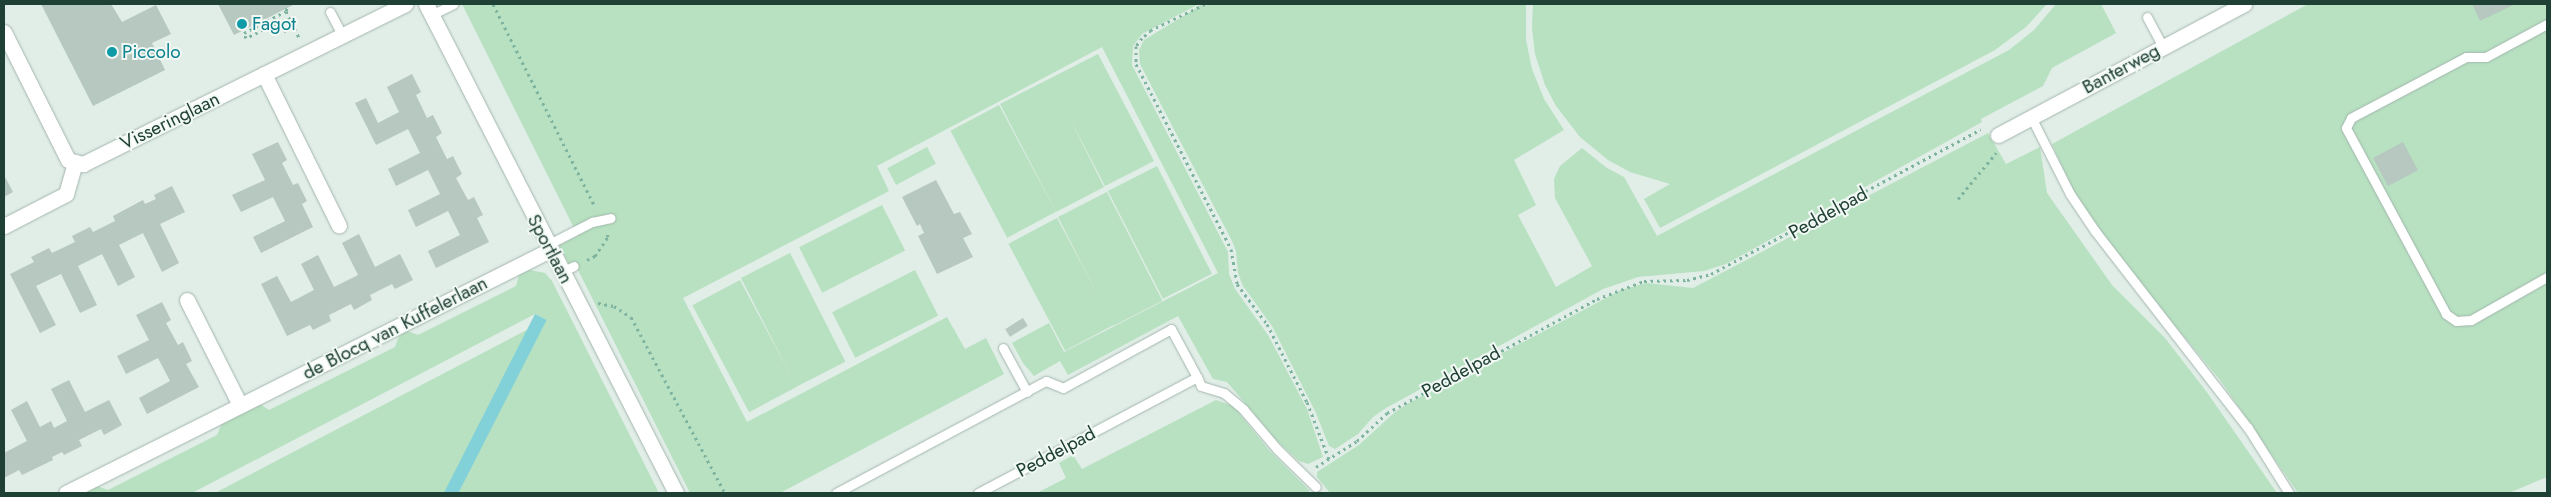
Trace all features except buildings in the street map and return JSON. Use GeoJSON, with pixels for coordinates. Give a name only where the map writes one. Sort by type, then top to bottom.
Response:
{"type":"FeatureCollection","features":[{"type":"Feature","properties":{"kind":"street","name":"Visseringlaan"},"geometry":{"type":"LineString","coordinates":[[75,162],[83,164],[406,4]]}},
{"type":"Feature","properties":{"kind":"street","name":"Banterweg"},"geometry":{"type":"LineString","coordinates":[[1998,135],[2244,4]]}},
{"type":"Feature","properties":{"kind":"street","name":"Sportlaan"},"geometry":{"type":"LineString","coordinates":[[428,10],[548,248],[567,269],[676,493]]}},
{"type":"Feature","properties":{"kind":"street"},"geometry":{"type":"LineString","coordinates":[[4,32],[68,160],[75,162],[66,194],[4,226]]}},
{"type":"Feature","properties":{"kind":"street"},"geometry":{"type":"LineString","coordinates":[[264,74],[339,226]]}},
{"type":"Feature","properties":{"kind":"street","name":"de Blocq van Kuffelerlaan"},"geometry":{"type":"LineString","coordinates":[[66,493],[548,248]]}},
{"type":"Feature","properties":{"kind":"street"},"geometry":{"type":"LineString","coordinates":[[187,300],[240,405]]}},
{"type":"Feature","properties":{"kind":"lane"},"geometry":{"type":"LineString","coordinates":[[428,10],[454,4]]}},
{"type":"Feature","properties":{"kind":"lane"},"geometry":{"type":"LineString","coordinates":[[330,12],[342,35]]}},
{"type":"Feature","properties":{"kind":"lane"},"geometry":{"type":"LineString","coordinates":[[2147,17],[2162,47]]}},
{"type":"Feature","properties":{"kind":"lane"},"geometry":{"type":"LineString","coordinates":[[2547,24],[2486,57],[2466,57],[2351,118],[2346,128],[2446,314],[2456,320],[2471,320],[2547,277]]}},
{"type":"Feature","properties":{"kind":"lane"},"geometry":{"type":"LineString","coordinates":[[2031,117],[2070,194],[2095,231],[2248,428],[2289,493]]}},
{"type":"Feature","properties":{"kind":"lane"},"geometry":{"type":"LineString","coordinates":[[548,248],[601,220],[611,218]]}},
{"type":"Feature","properties":{"kind":"lane"},"geometry":{"type":"LineString","coordinates":[[836,493],[1046,381],[1063,388],[1172,329],[1201,386],[1224,394],[1243,408],[1277,449],[1305,474],[1316,487]]}},
{"type":"Feature","properties":{"kind":"lane"},"geometry":{"type":"LineString","coordinates":[[1003,348],[1027,392]]}},
{"type":"Feature","properties":{"kind":"lane","name":"Peddelpad"},"geometry":{"type":"LineString","coordinates":[[978,493],[1197,377]]}},
{"type":"Feature","properties":{"kind":"path"},"geometry":{"type":"LineString","coordinates":[[493,4],[608,237],[595,256],[567,269]]}},
{"type":"Feature","properties":{"kind":"path"},"geometry":{"type":"LineString","coordinates":[[1204,4],[1151,30],[1136,46],[1136,64],[1230,249],[1237,284],[1267,324],[1307,402],[1329,459]]}},
{"type":"Feature","properties":{"kind":"path"},"geometry":{"type":"LineString","coordinates":[[286,32],[281,21],[246,38],[244,33],[287,9],[291,21]]}},
{"type":"Feature","properties":{"kind":"path","name":"Peddelpad"},"geometry":{"type":"LineString","coordinates":[[1305,474],[1357,441],[1387,413],[1598,298],[1644,281],[1678,280],[1711,274],[1985,127]]}},
{"type":"Feature","properties":{"kind":"path"},"geometry":{"type":"LineString","coordinates":[[1958,199],[1996,152],[1998,135]]}},
{"type":"Feature","properties":{"kind":"path"},"geometry":{"type":"LineString","coordinates":[[593,302],[614,306],[631,317],[725,493]]}},
{"type":"Feature","properties":{"kind":"green space"},"geometry":{"type":"Polygon","coordinates":[[[462,4],[1199,4],[1142,34],[1133,46],[1132,65],[1228,252],[1229,274],[1235,289],[1268,335],[1307,409],[1323,457],[1308,464],[1299,461],[1277,441],[1227,382],[1213,379],[1178,316],[1068,375],[1060,361],[1034,376],[1023,363],[1012,343],[1049,323],[1064,352],[1218,273],[1102,47],[877,166],[889,191],[683,298],[747,422],[947,317],[965,349],[986,338],[1004,374],[780,493],[690,493],[578,270],[570,266],[559,245],[578,236],[462,4]]]}},
{"type":"Feature","properties":{"kind":"green space"},"geometry":{"type":"Polygon","coordinates":[[[1203,4],[1526,4],[1526,40],[1532,69],[1544,99],[1564,130],[1514,160],[1536,205],[1518,215],[1556,287],[1592,266],[1555,198],[1554,179],[1560,166],[1582,148],[1607,168],[1624,177],[1657,236],[2009,50],[2034,30],[2056,4],[2101,4],[2116,33],[2052,68],[2043,86],[1981,119],[1982,122],[1726,264],[1704,271],[1638,277],[1603,289],[1386,408],[1373,417],[1358,434],[1335,449],[1329,446],[1316,413],[1272,326],[1243,286],[1238,273],[1236,251],[1232,241],[1140,64],[1139,50],[1144,40],[1203,4]]]}},
{"type":"Feature","properties":{"kind":"green space"},"geometry":{"type":"Polygon","coordinates":[[[1533,4],[2047,4],[2026,27],[1995,50],[1660,228],[1644,199],[1670,184],[1630,172],[1608,160],[1580,137],[1556,106],[1545,85],[1535,54],[1532,28],[1533,4]]]}},
{"type":"Feature","properties":{"kind":"green space"},"geometry":{"type":"Polygon","coordinates":[[[2308,4],[2547,4],[2547,477],[2509,493],[2298,493],[2220,380],[2118,257],[2072,189],[2052,144],[2308,4]]]}},
{"type":"Feature","properties":{"kind":"green space"},"geometry":{"type":"Polygon","coordinates":[[[1098,54],[1154,161],[1105,186],[1068,115],[1104,187],[1056,212],[1000,104],[1098,54]]]}},
{"type":"Feature","properties":{"kind":"green space"},"geometry":{"type":"Polygon","coordinates":[[[999,105],[1056,212],[1007,238],[950,131],[999,105]]]}},
{"type":"Feature","properties":{"kind":"green space"},"geometry":{"type":"Polygon","coordinates":[[[1988,133],[2006,164],[2040,147],[2047,193],[2112,285],[2165,338],[2206,391],[2277,493],[1330,493],[1317,477],[1317,472],[1359,445],[1395,412],[1407,404],[1621,290],[1646,283],[1693,288],[1988,133]]]}},
{"type":"Feature","properties":{"kind":"green space"},"geometry":{"type":"Polygon","coordinates":[[[927,147],[936,164],[896,185],[887,168],[927,147]]]}},
{"type":"Feature","properties":{"kind":"green space"},"geometry":{"type":"Polygon","coordinates":[[[1157,166],[1212,274],[1163,299],[1108,191],[1157,166]]]}},
{"type":"Feature","properties":{"kind":"green space"},"geometry":{"type":"Polygon","coordinates":[[[1107,192],[1162,301],[1113,326],[1058,217],[1107,192]]]}},
{"type":"Feature","properties":{"kind":"green space"},"geometry":{"type":"Polygon","coordinates":[[[882,205],[905,250],[822,293],[799,247],[882,205]]]}},
{"type":"Feature","properties":{"kind":"green space"},"geometry":{"type":"Polygon","coordinates":[[[1057,218],[1114,325],[1065,351],[1008,244],[1057,218]]]}},
{"type":"Feature","properties":{"kind":"green space"},"geometry":{"type":"Polygon","coordinates":[[[790,253],[845,362],[796,387],[741,278],[790,253]]]}},
{"type":"Feature","properties":{"kind":"green space"},"geometry":{"type":"Polygon","coordinates":[[[530,270],[545,273],[552,281],[659,493],[215,493],[546,320],[535,314],[192,493],[85,493],[97,486],[108,490],[217,435],[222,423],[260,404],[269,410],[395,347],[399,336],[407,331],[418,335],[516,286],[519,275],[530,270]]]}},
{"type":"Feature","properties":{"kind":"green space"},"geometry":{"type":"Polygon","coordinates":[[[915,270],[938,315],[855,358],[832,312],[915,270]]]}},
{"type":"Feature","properties":{"kind":"green space"},"geometry":{"type":"Polygon","coordinates":[[[740,280],[797,387],[749,412],[692,305],[740,280]]]}},
{"type":"Feature","properties":{"kind":"green space"},"geometry":{"type":"Polygon","coordinates":[[[1216,400],[1233,406],[1269,450],[1310,491],[1306,493],[1037,493],[1066,478],[1059,463],[1073,455],[1082,469],[1216,400]]]}},
{"type":"Feature","properties":{"kind":"water"},"geometry":{"type":"Polygon","coordinates":[[[535,314],[547,320],[458,493],[444,493],[535,314]]]}},
{"type":"Feature","properties":{"kind":"place","name":"Fagot"},"geometry":{"type":"Point","coordinates":[242,24]}},
{"type":"Feature","properties":{"kind":"place","name":"Piccolo"},"geometry":{"type":"Point","coordinates":[112,52]}}]}
